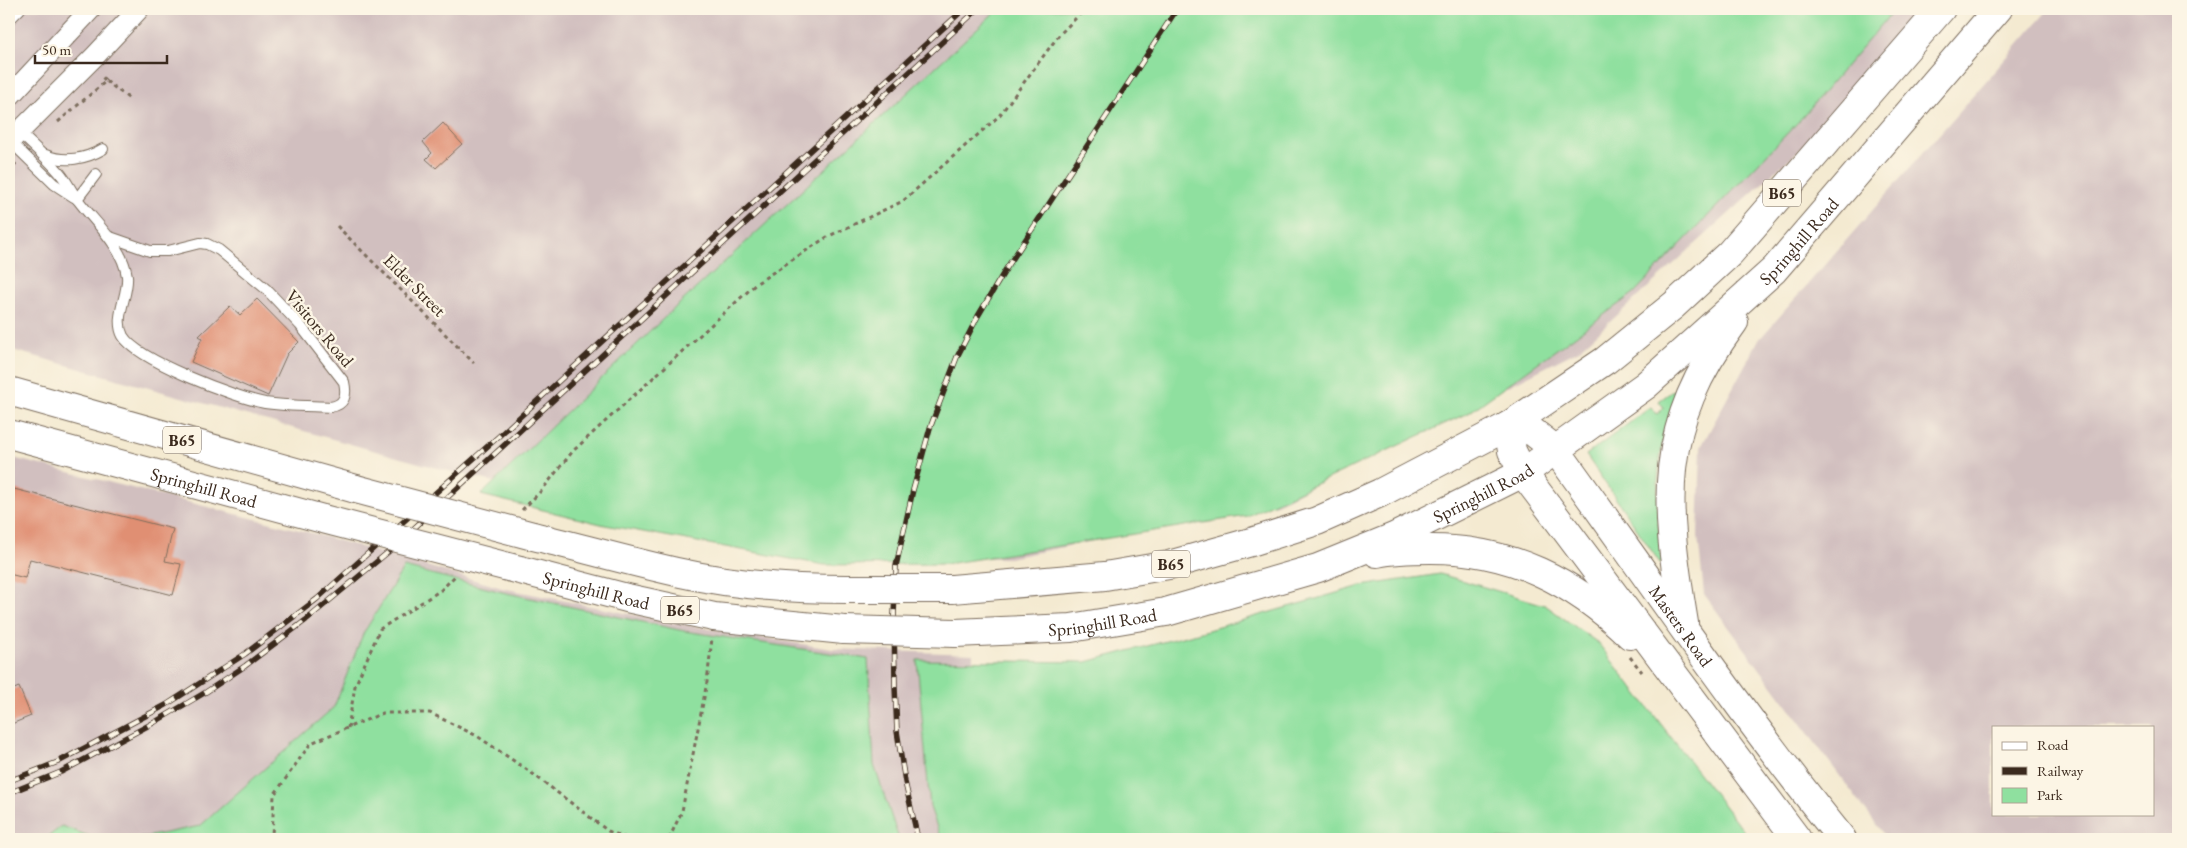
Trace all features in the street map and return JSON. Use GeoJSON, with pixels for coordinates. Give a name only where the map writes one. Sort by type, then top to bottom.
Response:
{"type":"FeatureCollection","features":[{"type":"Feature","properties":{"kind":"main road","name":"Springhill Road"},"geometry":{"type":"LineString","coordinates":[[9,391],[356,489],[524,526],[682,574],[744,583],[816,589],[952,589],[1105,576],[1169,565],[1251,542],[1317,520],[1357,504],[1509,426],[1606,360],[1674,304],[1730,253],[1941,9]]}},
{"type":"Feature","properties":{"kind":"main road","name":"Springhill Road"},"geometry":{"type":"LineString","coordinates":[[9,434],[322,519],[627,598],[714,617],[844,630],[955,633],[1071,628],[1166,612],[1318,568],[1394,537],[1523,473],[1646,385],[1774,270],[1998,9]]}},
{"type":"Feature","properties":{"kind":"main road"},"geometry":{"type":"LineString","coordinates":[[1686,631],[1673,555],[1669,509],[1671,470],[1676,440],[1692,392],[1706,364],[1725,334],[1774,270]]}},
{"type":"Feature","properties":{"kind":"main road","name":"Masters Road"},"geometry":{"type":"LineString","coordinates":[[1796,839],[1523,473],[1512,451],[1509,426],[1532,432],[1556,450],[1686,631],[1815,806],[1842,839]]}},
{"type":"Feature","properties":{"kind":"main road"},"geometry":{"type":"LineString","coordinates":[[1318,568],[1380,552],[1410,549],[1437,549],[1481,554],[1524,565],[1542,572],[1584,596],[1624,629],[1685,688]]}},
{"type":"Feature","properties":{"kind":"street"},"geometry":{"type":"LineString","coordinates":[[9,97],[91,9]]}},
{"type":"Feature","properties":{"kind":"street"},"geometry":{"type":"LineString","coordinates":[[11,136],[95,56],[139,9]]}},
{"type":"Feature","properties":{"kind":"lane"},"geometry":{"type":"LineString","coordinates":[[9,20],[20,9]]}},
{"type":"Feature","properties":{"kind":"lane","name":"Visitors Road"},"geometry":{"type":"LineString","coordinates":[[11,136],[40,153],[60,172],[77,199],[110,238],[124,264],[127,277],[120,316],[120,328],[128,342],[138,350],[220,389],[260,402],[330,407],[338,405],[344,400],[347,390],[342,378],[300,325],[266,289],[219,250],[200,243],[168,251],[150,251],[110,238]]}},
{"type":"Feature","properties":{"kind":"lane","name":"Visitors Road"},"geometry":{"type":"LineString","coordinates":[[11,136],[54,184],[77,199]]}},
{"type":"Feature","properties":{"kind":"lane"},"geometry":{"type":"LineString","coordinates":[[40,153],[55,159],[67,160],[90,156],[103,149]]}},
{"type":"Feature","properties":{"kind":"lane"},"geometry":{"type":"LineString","coordinates":[[77,199],[96,174]]}},
{"type":"Feature","properties":{"kind":"path"},"geometry":{"type":"LineString","coordinates":[[524,526],[542,490],[573,450],[757,283],[827,237],[903,201],[999,116],[1059,35],[1085,9]]}},
{"type":"Feature","properties":{"kind":"path"},"geometry":{"type":"LineString","coordinates":[[106,81],[131,100]]}},
{"type":"Feature","properties":{"kind":"path","name":"Elder Street"},"geometry":{"type":"LineString","coordinates":[[337,226],[474,363]]}},
{"type":"Feature","properties":{"kind":"path"},"geometry":{"type":"LineString","coordinates":[[348,728],[355,686],[380,629],[441,590],[461,570]]}},
{"type":"Feature","properties":{"kind":"path"},"geometry":{"type":"LineString","coordinates":[[669,839],[682,811],[707,682],[714,617]]}},
{"type":"Feature","properties":{"kind":"path"},"geometry":{"type":"LineString","coordinates":[[1624,650],[1642,673]]}},
{"type":"Feature","properties":{"kind":"path"},"geometry":{"type":"LineString","coordinates":[[274,839],[272,836],[274,795],[311,743],[383,713],[430,713],[477,736],[533,774],[608,831],[629,839]]}},
{"type":"Feature","properties":{"kind":"shaded area"},"geometry":{"type":"Polygon","coordinates":[[[9,9],[1924,9],[1831,121],[1579,350],[1277,504],[1009,558],[797,556],[433,467],[9,349],[9,9]]]}},
{"type":"Feature","properties":{"kind":"shaded area"},"geometry":{"type":"Polygon","coordinates":[[[2049,9],[2178,9],[2178,839],[1887,839],[1704,594],[1698,536],[1701,447],[1758,341],[2049,9]]]}},
{"type":"Feature","properties":{"kind":"shaded area"},"geometry":{"type":"Polygon","coordinates":[[[9,457],[323,536],[502,588],[668,622],[831,649],[973,654],[972,811],[983,839],[9,839],[9,457]]]}},
{"type":"Feature","properties":{"kind":"green space"},"geometry":{"type":"Polygon","coordinates":[[[998,9],[1895,9],[1799,121],[1634,293],[1470,412],[1247,516],[946,564],[824,565],[605,525],[481,495],[664,318],[998,9]]]}},
{"type":"Feature","properties":{"kind":"green space"},"geometry":{"type":"Polygon","coordinates":[[[1674,390],[1677,393],[1664,436],[1658,476],[1659,539],[1662,562],[1660,563],[1586,455],[1651,407],[1657,414],[1664,408],[1659,401],[1674,390]]]}},
{"type":"Feature","properties":{"kind":"green space"},"geometry":{"type":"Polygon","coordinates":[[[404,567],[502,592],[684,631],[868,659],[874,765],[899,839],[136,839],[200,826],[334,707],[363,634],[404,567]]]}},
{"type":"Feature","properties":{"kind":"green space"},"geometry":{"type":"Polygon","coordinates":[[[1440,574],[1545,605],[1598,643],[1750,839],[941,839],[930,807],[917,660],[1086,662],[1201,632],[1361,586],[1440,574]]]}},
{"type":"Feature","properties":{"kind":"green space"},"geometry":{"type":"Polygon","coordinates":[[[62,826],[97,839],[45,839],[62,826]]]}},
{"type":"Feature","properties":{"kind":"building"},"geometry":{"type":"Polygon","coordinates":[[[443,123],[462,144],[436,168],[426,159],[432,153],[423,142],[443,123]]]}},
{"type":"Feature","properties":{"kind":"building"},"geometry":{"type":"Polygon","coordinates":[[[257,299],[299,342],[287,354],[268,396],[191,362],[202,338],[199,336],[230,306],[240,315],[257,299]]]}},
{"type":"Feature","properties":{"kind":"building"},"geometry":{"type":"Polygon","coordinates":[[[14,489],[173,529],[165,561],[181,564],[173,595],[30,559],[25,578],[9,574],[9,501],[11,502],[14,489]]]}},
{"type":"Feature","properties":{"kind":"building"},"geometry":{"type":"Polygon","coordinates":[[[19,687],[31,716],[9,725],[9,691],[19,687]]]}},
{"type":"Feature","properties":{"kind":"railway"},"geometry":{"type":"LineString","coordinates":[[9,781],[58,762],[166,705],[245,654],[317,599],[499,436],[964,9]]}},
{"type":"Feature","properties":{"kind":"railway"},"geometry":{"type":"LineString","coordinates":[[9,793],[61,772],[155,722],[245,666],[306,620],[387,553],[978,9]]}},
{"type":"Feature","properties":{"kind":"railway"},"geometry":{"type":"LineString","coordinates":[[918,839],[905,782],[897,731],[894,616],[896,566],[913,490],[930,428],[957,357],[978,316],[1006,269],[1177,9]]}}]}
